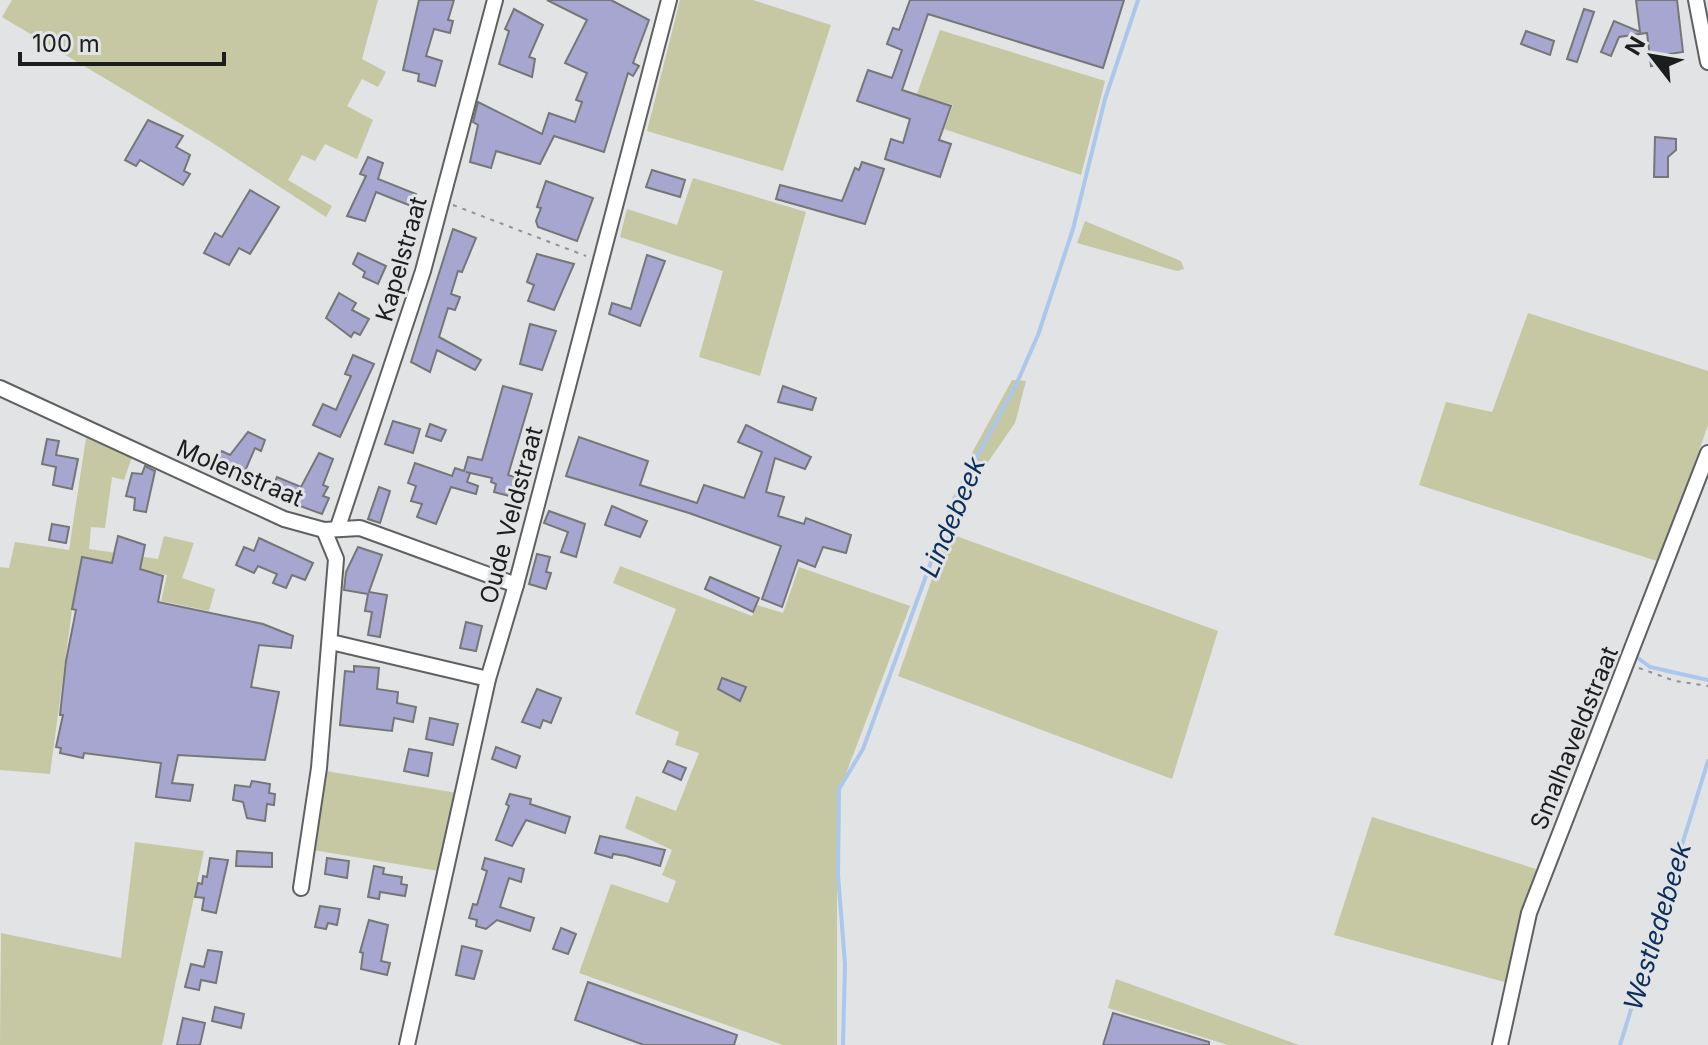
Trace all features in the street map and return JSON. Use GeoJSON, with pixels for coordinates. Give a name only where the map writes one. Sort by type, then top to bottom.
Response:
{"type":"FeatureCollection","features":[{"type":"Feature","properties":{"kind":"street","name":"Kapelstraat"},"geometry":{"type":"LineString","coordinates":[[331,529],[423,271],[495,0]]}},
{"type":"Feature","properties":{"kind":"street","name":"Oude Veldstraat"},"geometry":{"type":"LineString","coordinates":[[407,1045],[488,679],[516,585],[669,0]]}},
{"type":"Feature","properties":{"kind":"street"},"geometry":{"type":"LineString","coordinates":[[1696,0],[1708,62]]}},
{"type":"Feature","properties":{"kind":"street","name":"Molenstraat"},"geometry":{"type":"LineString","coordinates":[[0,388],[284,519],[331,529],[360,528],[516,585]]}},
{"type":"Feature","properties":{"kind":"street","name":"Smalhaveldstraat"},"geometry":{"type":"LineString","coordinates":[[1500,1045],[1529,913],[1708,453]]}},
{"type":"Feature","properties":{"kind":"street"},"geometry":{"type":"LineString","coordinates":[[301,888],[319,768],[331,642],[336,559],[331,529]]}},
{"type":"Feature","properties":{"kind":"street"},"geometry":{"type":"LineString","coordinates":[[331,642],[488,679]]}},
{"type":"Feature","properties":{"kind":"path"},"geometry":{"type":"LineString","coordinates":[[441,200],[601,262]]}},
{"type":"Feature","properties":{"kind":"path"},"geometry":{"type":"LineString","coordinates":[[1628,660],[1652,673],[1708,686]]}},
{"type":"Feature","properties":{"kind":"green space"},"geometry":{"type":"Polygon","coordinates":[[[12,0],[378,0],[362,59],[386,72],[378,87],[362,79],[347,106],[373,120],[357,159],[325,144],[315,161],[302,155],[288,180],[332,206],[326,217],[208,140],[2,17],[12,0]]]}},
{"type":"Feature","properties":{"kind":"green space"},"geometry":{"type":"Polygon","coordinates":[[[680,0],[753,0],[831,25],[783,171],[647,131],[680,0]]]}},
{"type":"Feature","properties":{"kind":"green space"},"geometry":{"type":"Polygon","coordinates":[[[940,30],[1105,81],[1081,175],[944,129],[953,105],[917,94],[940,30]]]}},
{"type":"Feature","properties":{"kind":"green space"},"geometry":{"type":"Polygon","coordinates":[[[693,178],[806,212],[760,376],[699,357],[723,271],[620,237],[627,209],[677,225],[693,178]]]}},
{"type":"Feature","properties":{"kind":"green space"},"geometry":{"type":"Polygon","coordinates":[[[1085,221],[1181,261],[1184,269],[1177,271],[1077,243],[1085,221]]]}},
{"type":"Feature","properties":{"kind":"green space"},"geometry":{"type":"Polygon","coordinates":[[[1528,313],[1708,371],[1708,425],[1660,562],[1419,485],[1446,402],[1492,412],[1528,313]]]}},
{"type":"Feature","properties":{"kind":"green space"},"geometry":{"type":"Polygon","coordinates":[[[1012,380],[1026,381],[1015,423],[965,495],[973,467],[968,463],[1012,380]]]}},
{"type":"Feature","properties":{"kind":"green space"},"geometry":{"type":"Polygon","coordinates":[[[86,438],[132,457],[124,480],[112,477],[105,528],[91,527],[89,549],[158,559],[164,536],[194,543],[182,578],[215,589],[209,611],[161,601],[167,575],[85,558],[72,610],[50,774],[0,770],[0,567],[9,568],[15,542],[69,550],[86,438]]]}},
{"type":"Feature","properties":{"kind":"green space"},"geometry":{"type":"Polygon","coordinates":[[[948,533],[1218,631],[1172,779],[898,676],[948,533]]]}},
{"type":"Feature","properties":{"kind":"green space"},"geometry":{"type":"Polygon","coordinates":[[[620,566],[752,616],[757,605],[783,613],[799,567],[910,606],[837,797],[837,1045],[783,1045],[579,973],[611,884],[668,903],[676,881],[662,875],[672,850],[625,828],[636,796],[676,811],[699,753],[675,745],[679,732],[635,714],[676,609],[613,583],[620,566]]]}},
{"type":"Feature","properties":{"kind":"green space"},"geometry":{"type":"Polygon","coordinates":[[[326,771],[457,793],[439,871],[313,850],[326,771]]]}},
{"type":"Feature","properties":{"kind":"green space"},"geometry":{"type":"Polygon","coordinates":[[[1372,817],[1539,870],[1508,983],[1334,935],[1372,817]]]}},
{"type":"Feature","properties":{"kind":"green space"},"geometry":{"type":"Polygon","coordinates":[[[135,842],[204,851],[162,1045],[0,1045],[1,933],[121,958],[135,842]]]}},
{"type":"Feature","properties":{"kind":"green space"},"geometry":{"type":"Polygon","coordinates":[[[1116,979],[1299,1045],[1228,1045],[1108,1008],[1116,979]]]}},
{"type":"Feature","properties":{"kind":"building"},"geometry":{"type":"Polygon","coordinates":[[[419,0],[454,0],[448,20],[453,21],[450,33],[434,29],[426,56],[442,61],[435,86],[418,81],[419,74],[403,70],[419,0]]]}},
{"type":"Feature","properties":{"kind":"building"},"geometry":{"type":"Polygon","coordinates":[[[547,0],[611,0],[649,20],[633,63],[639,66],[633,76],[628,73],[604,152],[554,136],[540,164],[496,151],[491,168],[470,162],[478,125],[473,122],[478,102],[542,134],[549,113],[575,122],[582,102],[576,100],[587,73],[565,63],[587,20],[547,0]]]}},
{"type":"Feature","properties":{"kind":"building"},"geometry":{"type":"Polygon","coordinates":[[[910,0],[1124,0],[1103,68],[928,14],[902,90],[951,106],[939,140],[951,144],[940,177],[885,159],[891,139],[903,143],[910,119],[857,101],[868,70],[892,78],[902,50],[887,44],[893,28],[899,30],[910,0]]]}},
{"type":"Feature","properties":{"kind":"building"},"geometry":{"type":"Polygon","coordinates":[[[1636,0],[1677,0],[1683,52],[1669,54],[1671,63],[1651,66],[1647,33],[1619,37],[1611,56],[1601,52],[1614,21],[1640,32],[1636,0]]]}},
{"type":"Feature","properties":{"kind":"building"},"geometry":{"type":"Polygon","coordinates":[[[514,9],[543,25],[529,57],[535,59],[532,77],[499,64],[509,31],[505,29],[514,9]]]}},
{"type":"Feature","properties":{"kind":"building"},"geometry":{"type":"Polygon","coordinates":[[[1584,9],[1594,12],[1577,62],[1567,59],[1584,9]]]}},
{"type":"Feature","properties":{"kind":"building"},"geometry":{"type":"Polygon","coordinates":[[[1526,31],[1554,41],[1550,55],[1521,44],[1526,31]]]}},
{"type":"Feature","properties":{"kind":"building"},"geometry":{"type":"Polygon","coordinates":[[[148,120],[183,136],[176,147],[190,155],[184,171],[190,174],[183,185],[140,160],[136,166],[125,160],[148,120]]]}},
{"type":"Feature","properties":{"kind":"building"},"geometry":{"type":"Polygon","coordinates":[[[1655,137],[1676,139],[1676,150],[1668,157],[1668,177],[1654,177],[1655,137]]]}},
{"type":"Feature","properties":{"kind":"building"},"geometry":{"type":"Polygon","coordinates":[[[368,157],[383,163],[378,179],[416,194],[411,206],[376,192],[365,221],[347,216],[366,176],[360,174],[368,157]]]}},
{"type":"Feature","properties":{"kind":"building"},"geometry":{"type":"Polygon","coordinates":[[[862,162],[884,169],[865,224],[776,199],[780,185],[842,201],[855,168],[859,170],[862,162]]]}},
{"type":"Feature","properties":{"kind":"building"},"geometry":{"type":"Polygon","coordinates":[[[652,170],[685,180],[680,197],[646,187],[652,170]]]}},
{"type":"Feature","properties":{"kind":"building"},"geometry":{"type":"Polygon","coordinates":[[[546,181],[593,198],[577,241],[538,227],[536,221],[541,208],[537,207],[546,181]]]}},
{"type":"Feature","properties":{"kind":"building"},"geometry":{"type":"Polygon","coordinates":[[[250,190],[279,207],[250,254],[239,248],[229,265],[204,253],[215,233],[222,237],[250,190]]]}},
{"type":"Feature","properties":{"kind":"building"},"geometry":{"type":"Polygon","coordinates":[[[453,229],[476,238],[462,272],[458,271],[451,294],[460,297],[455,310],[448,308],[439,337],[481,360],[475,370],[437,350],[430,372],[411,362],[453,229]]]}},
{"type":"Feature","properties":{"kind":"building"},"geometry":{"type":"Polygon","coordinates":[[[358,253],[386,266],[378,284],[363,277],[365,272],[353,264],[358,253]]]}},
{"type":"Feature","properties":{"kind":"building"},"geometry":{"type":"Polygon","coordinates":[[[537,254],[574,264],[554,310],[528,301],[534,285],[527,282],[537,254]]]}},
{"type":"Feature","properties":{"kind":"building"},"geometry":{"type":"Polygon","coordinates":[[[647,255],[665,261],[640,326],[609,314],[612,303],[631,309],[647,255]]]}},
{"type":"Feature","properties":{"kind":"building"},"geometry":{"type":"Polygon","coordinates":[[[339,293],[356,303],[352,310],[369,319],[360,335],[354,332],[351,337],[326,318],[339,293]]]}},
{"type":"Feature","properties":{"kind":"building"},"geometry":{"type":"Polygon","coordinates":[[[530,324],[556,331],[542,370],[520,364],[530,324]]]}},
{"type":"Feature","properties":{"kind":"building"},"geometry":{"type":"Polygon","coordinates":[[[353,355],[374,364],[340,437],[313,425],[323,404],[336,410],[351,376],[345,374],[353,355]]]}},
{"type":"Feature","properties":{"kind":"building"},"geometry":{"type":"Polygon","coordinates":[[[503,386],[532,394],[508,475],[518,478],[513,497],[494,492],[496,484],[491,482],[492,478],[466,472],[470,473],[467,482],[478,486],[476,494],[451,487],[436,524],[417,517],[422,504],[411,501],[416,486],[408,483],[415,463],[452,476],[455,468],[464,471],[468,457],[482,460],[503,386]]]}},
{"type":"Feature","properties":{"kind":"building"},"geometry":{"type":"Polygon","coordinates":[[[783,386],[816,398],[812,410],[778,402],[783,386]]]}},
{"type":"Feature","properties":{"kind":"building"},"geometry":{"type":"Polygon","coordinates":[[[393,421],[420,429],[413,453],[385,444],[393,421]]]}},
{"type":"Feature","properties":{"kind":"building"},"geometry":{"type":"Polygon","coordinates":[[[430,424],[446,430],[441,441],[426,436],[430,424]]]}},
{"type":"Feature","properties":{"kind":"building"},"geometry":{"type":"Polygon","coordinates":[[[746,425],[811,457],[805,469],[775,458],[766,492],[784,497],[778,516],[804,524],[806,518],[851,535],[846,553],[823,547],[815,567],[798,560],[782,607],[762,599],[781,546],[689,513],[566,476],[579,437],[648,461],[640,485],[697,503],[704,485],[744,498],[762,452],[738,442],[746,425]]]}},
{"type":"Feature","properties":{"kind":"building"},"geometry":{"type":"Polygon","coordinates":[[[248,432],[265,440],[261,451],[255,448],[242,478],[215,466],[222,451],[230,455],[248,432]]]}},
{"type":"Feature","properties":{"kind":"building"},"geometry":{"type":"Polygon","coordinates":[[[47,439],[59,441],[56,455],[78,459],[72,489],[53,485],[56,467],[42,464],[47,439]]]}},
{"type":"Feature","properties":{"kind":"building"},"geometry":{"type":"Polygon","coordinates":[[[319,453],[333,459],[323,485],[328,487],[323,496],[329,498],[322,514],[289,502],[291,496],[273,488],[277,477],[301,487],[319,453]]]}},
{"type":"Feature","properties":{"kind":"building"},"geometry":{"type":"Polygon","coordinates":[[[145,466],[155,471],[146,512],[134,510],[135,498],[126,496],[132,473],[142,474],[145,466]]]}},
{"type":"Feature","properties":{"kind":"building"},"geometry":{"type":"Polygon","coordinates":[[[379,487],[390,491],[380,523],[368,519],[379,487]]]}},
{"type":"Feature","properties":{"kind":"building"},"geometry":{"type":"Polygon","coordinates":[[[612,506],[647,521],[640,537],[605,525],[612,506]]]}},
{"type":"Feature","properties":{"kind":"building"},"geometry":{"type":"Polygon","coordinates":[[[549,511],[585,524],[576,557],[561,552],[568,532],[544,523],[549,511]]]}},
{"type":"Feature","properties":{"kind":"building"},"geometry":{"type":"Polygon","coordinates":[[[52,524],[69,527],[66,543],[49,540],[52,524]]]}},
{"type":"Feature","properties":{"kind":"building"},"geometry":{"type":"Polygon","coordinates":[[[118,536],[145,545],[140,569],[163,576],[158,602],[263,624],[293,636],[291,648],[259,645],[251,687],[279,692],[265,760],[178,755],[172,783],[193,785],[190,801],[156,797],[161,763],[84,753],[83,758],[60,753],[61,748],[56,747],[63,715],[60,715],[66,661],[76,610],[72,609],[82,557],[112,563],[118,536]]]}},
{"type":"Feature","properties":{"kind":"building"},"geometry":{"type":"Polygon","coordinates":[[[259,538],[313,563],[305,580],[292,575],[286,588],[273,583],[277,574],[258,566],[254,573],[236,565],[244,547],[254,551],[259,538]]]}},
{"type":"Feature","properties":{"kind":"building"},"geometry":{"type":"Polygon","coordinates":[[[358,547],[382,555],[369,592],[387,595],[380,637],[368,635],[372,612],[365,611],[368,594],[344,590],[346,572],[358,547]]]}},
{"type":"Feature","properties":{"kind":"building"},"geometry":{"type":"Polygon","coordinates":[[[537,554],[550,557],[546,572],[551,573],[546,589],[529,584],[537,554]]]}},
{"type":"Feature","properties":{"kind":"building"},"geometry":{"type":"Polygon","coordinates":[[[710,577],[759,598],[753,612],[705,589],[710,577]]]}},
{"type":"Feature","properties":{"kind":"building"},"geometry":{"type":"Polygon","coordinates":[[[466,622],[482,626],[476,651],[460,648],[466,622]]]}},
{"type":"Feature","properties":{"kind":"building"},"geometry":{"type":"Polygon","coordinates":[[[354,666],[379,668],[377,689],[398,692],[397,703],[416,707],[413,722],[394,718],[392,731],[340,725],[345,671],[354,672],[354,666]]]}},
{"type":"Feature","properties":{"kind":"building"},"geometry":{"type":"Polygon","coordinates":[[[722,678],[746,687],[740,701],[718,689],[722,678]]]}},
{"type":"Feature","properties":{"kind":"building"},"geometry":{"type":"Polygon","coordinates":[[[537,689],[561,698],[551,723],[543,720],[540,728],[522,722],[537,689]]]}},
{"type":"Feature","properties":{"kind":"building"},"geometry":{"type":"Polygon","coordinates":[[[430,718],[458,724],[453,745],[426,739],[430,718]]]}},
{"type":"Feature","properties":{"kind":"building"},"geometry":{"type":"Polygon","coordinates":[[[496,747],[520,756],[516,768],[492,759],[496,747]]]}},
{"type":"Feature","properties":{"kind":"building"},"geometry":{"type":"Polygon","coordinates":[[[409,749],[432,753],[428,776],[404,771],[409,749]]]}},
{"type":"Feature","properties":{"kind":"building"},"geometry":{"type":"Polygon","coordinates":[[[668,761],[686,768],[681,780],[663,772],[668,761]]]}},
{"type":"Feature","properties":{"kind":"building"},"geometry":{"type":"Polygon","coordinates":[[[252,781],[270,784],[269,793],[275,794],[274,805],[267,804],[265,821],[247,818],[243,802],[233,800],[235,785],[250,787],[252,781]]]}},
{"type":"Feature","properties":{"kind":"building"},"geometry":{"type":"Polygon","coordinates":[[[510,794],[531,799],[530,804],[570,817],[565,833],[526,820],[512,846],[496,840],[509,806],[506,804],[510,794]]]}},
{"type":"Feature","properties":{"kind":"building"},"geometry":{"type":"Polygon","coordinates":[[[600,836],[665,850],[660,866],[626,856],[613,854],[612,858],[595,853],[600,836]]]}},
{"type":"Feature","properties":{"kind":"building"},"geometry":{"type":"Polygon","coordinates":[[[237,851],[272,853],[272,867],[236,866],[237,851]]]}},
{"type":"Feature","properties":{"kind":"building"},"geometry":{"type":"Polygon","coordinates":[[[210,858],[228,860],[216,913],[202,910],[204,898],[195,897],[198,883],[202,884],[203,876],[207,877],[210,858]]]}},
{"type":"Feature","properties":{"kind":"building"},"geometry":{"type":"Polygon","coordinates":[[[327,858],[349,861],[347,878],[325,874],[327,858]]]}},
{"type":"Feature","properties":{"kind":"building"},"geometry":{"type":"Polygon","coordinates":[[[485,858],[524,869],[521,882],[509,878],[500,907],[534,918],[530,931],[497,920],[486,929],[476,926],[477,920],[469,918],[473,904],[477,905],[487,871],[482,869],[485,858]]]}},
{"type":"Feature","properties":{"kind":"building"},"geometry":{"type":"Polygon","coordinates":[[[374,866],[384,868],[383,874],[402,877],[401,884],[407,885],[405,896],[380,892],[379,899],[368,897],[374,866]]]}},
{"type":"Feature","properties":{"kind":"building"},"geometry":{"type":"Polygon","coordinates":[[[320,906],[340,909],[337,925],[328,923],[326,929],[315,927],[320,906]]]}},
{"type":"Feature","properties":{"kind":"building"},"geometry":{"type":"Polygon","coordinates":[[[369,920],[388,925],[381,961],[390,963],[387,975],[361,969],[363,953],[360,952],[369,920]]]}},
{"type":"Feature","properties":{"kind":"building"},"geometry":{"type":"Polygon","coordinates":[[[561,928],[576,934],[568,954],[553,949],[561,928]]]}},
{"type":"Feature","properties":{"kind":"building"},"geometry":{"type":"Polygon","coordinates":[[[462,946],[482,951],[474,979],[456,975],[462,946]]]}},
{"type":"Feature","properties":{"kind":"building"},"geometry":{"type":"Polygon","coordinates":[[[208,950],[222,952],[216,983],[201,980],[199,990],[185,987],[191,964],[204,967],[208,950]]]}},
{"type":"Feature","properties":{"kind":"building"},"geometry":{"type":"Polygon","coordinates":[[[588,982],[737,1035],[734,1045],[644,1045],[575,1020],[588,982]]]}},
{"type":"Feature","properties":{"kind":"building"},"geometry":{"type":"Polygon","coordinates":[[[215,1007],[244,1014],[241,1028],[212,1021],[215,1007]]]}},
{"type":"Feature","properties":{"kind":"building"},"geometry":{"type":"Polygon","coordinates":[[[1113,1013],[1209,1042],[1209,1045],[1103,1045],[1113,1013]]]}},
{"type":"Feature","properties":{"kind":"building"},"geometry":{"type":"Polygon","coordinates":[[[183,1018],[205,1023],[200,1045],[177,1045],[183,1018]]]}},
{"type":"Feature","properties":{"kind":"waterway","name":"Lindebeek"},"geometry":{"type":"LineString","coordinates":[[843,1045],[845,964],[838,875],[839,789],[863,749],[954,499],[1016,385],[1038,335],[1073,229],[1105,99],[1138,0]]}},
{"type":"Feature","properties":{"kind":"waterway"},"geometry":{"type":"LineString","coordinates":[[1638,658],[1650,667],[1708,680]]}},
{"type":"Feature","properties":{"kind":"waterway","name":"Westledebeek"},"geometry":{"type":"LineString","coordinates":[[1620,1045],[1708,761]]}}]}
